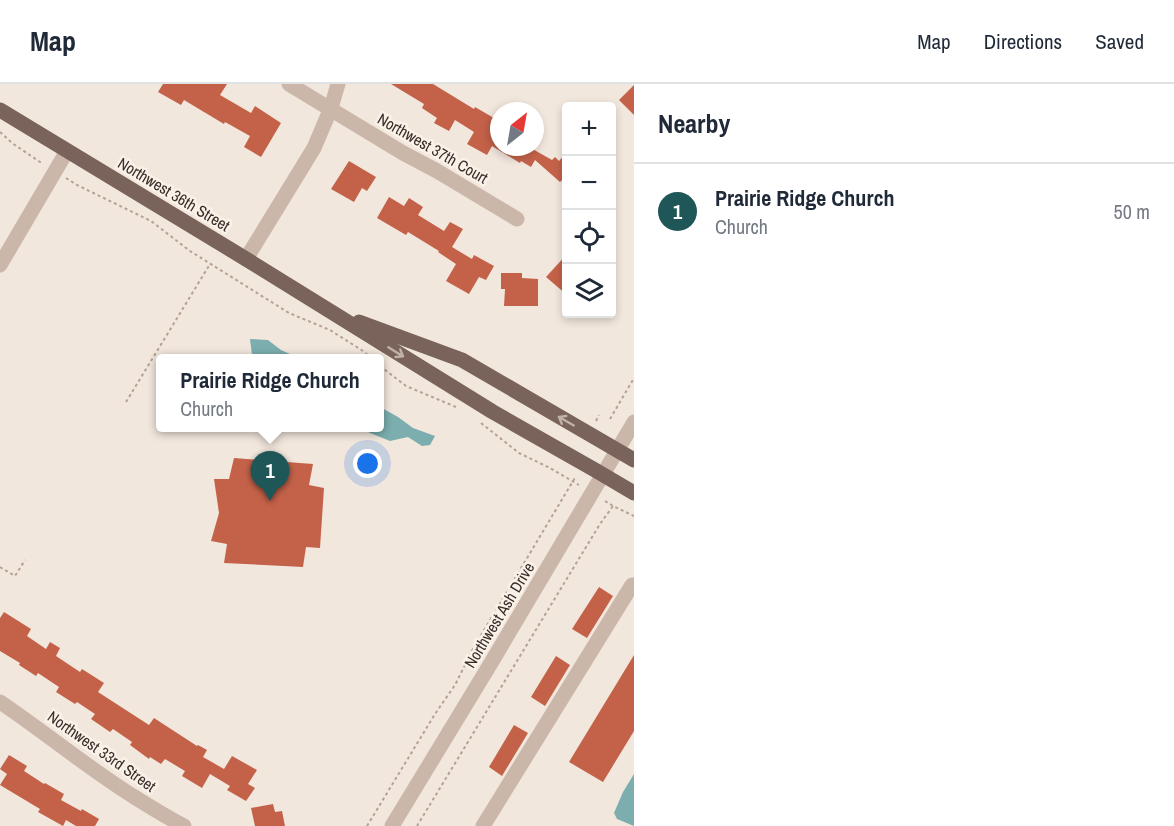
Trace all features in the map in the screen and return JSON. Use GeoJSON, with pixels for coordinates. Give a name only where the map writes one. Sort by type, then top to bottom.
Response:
{"type":"FeatureCollection","features":[{"type":"Feature","properties":{"kind":"main road","name":"Northwest 36th Street"},"geometry":{"type":"LineString","coordinates":[[0,110],[493,412],[634,493]]}},
{"type":"Feature","properties":{"kind":"main road","name":"Northwest 36th Street"},"geometry":{"type":"LineString","coordinates":[[328,310],[462,360],[634,460]]}},
{"type":"Feature","properties":{"kind":"street","name":"Northwest 37th Court"},"geometry":{"type":"LineString","coordinates":[[289,84],[517,219]]}},
{"type":"Feature","properties":{"kind":"street"},"geometry":{"type":"LineString","coordinates":[[246,259],[314,148],[331,108],[338,84]]}},
{"type":"Feature","properties":{"kind":"street"},"geometry":{"type":"LineString","coordinates":[[0,265],[67,151]]}},
{"type":"Feature","properties":{"kind":"street","name":"Northwest Ash Drive"},"geometry":{"type":"LineString","coordinates":[[392,826],[634,422]]}},
{"type":"Feature","properties":{"kind":"street"},"geometry":{"type":"LineString","coordinates":[[483,826],[633,586]]}},
{"type":"Feature","properties":{"kind":"street","name":"Northwest 33rd Street"},"geometry":{"type":"LineString","coordinates":[[0,702],[43,731],[99,774],[184,826]]}},
{"type":"Feature","properties":{"kind":"path"},"geometry":{"type":"LineString","coordinates":[[0,132],[12,143],[77,185],[151,221],[210,264],[290,313],[330,330],[366,354]]}},
{"type":"Feature","properties":{"kind":"path"},"geometry":{"type":"LineString","coordinates":[[126,402],[210,264]]}},
{"type":"Feature","properties":{"kind":"path"},"geometry":{"type":"LineString","coordinates":[[384,369],[406,386],[463,411]]}},
{"type":"Feature","properties":{"kind":"path"},"geometry":{"type":"LineString","coordinates":[[609,419],[634,378]]}},
{"type":"Feature","properties":{"kind":"path"},"geometry":{"type":"LineString","coordinates":[[588,434],[599,415]]}},
{"type":"Feature","properties":{"kind":"path"},"geometry":{"type":"LineString","coordinates":[[482,424],[519,453],[634,516]]}},
{"type":"Feature","properties":{"kind":"path"},"geometry":{"type":"LineString","coordinates":[[367,826],[455,685],[474,647],[583,463]]}},
{"type":"Feature","properties":{"kind":"path"},"geometry":{"type":"LineString","coordinates":[[417,826],[613,506]]}},
{"type":"Feature","properties":{"kind":"path"},"geometry":{"type":"LineString","coordinates":[[0,567],[15,576],[25,560]]}},
{"type":"Feature","properties":{"kind":"water"},"geometry":{"type":"Polygon","coordinates":[[[250,339],[268,340],[290,354],[252,354],[250,339]]]}},
{"type":"Feature","properties":{"kind":"water"},"geometry":{"type":"Polygon","coordinates":[[[384,409],[413,428],[435,436],[430,445],[422,446],[408,437],[390,441],[368,432],[384,432],[384,409]]]}},
{"type":"Feature","properties":{"kind":"water"},"geometry":{"type":"Polygon","coordinates":[[[634,774],[634,826],[617,819],[614,813],[634,774]]]}},
{"type":"Feature","properties":{"kind":"building"},"geometry":{"type":"Polygon","coordinates":[[[163,84],[227,84],[220,95],[251,113],[255,106],[281,123],[261,157],[244,147],[250,136],[225,122],[224,124],[184,100],[181,105],[158,92],[163,84]]]}},
{"type":"Feature","properties":{"kind":"building"},"geometry":{"type":"Polygon","coordinates":[[[391,84],[433,84],[474,109],[475,107],[490,116],[490,150],[487,155],[467,144],[474,132],[455,120],[449,131],[434,123],[437,118],[422,108],[424,104],[391,84]]]}},
{"type":"Feature","properties":{"kind":"building"},"geometry":{"type":"Polygon","coordinates":[[[634,85],[634,115],[619,100],[634,85]]]}},
{"type":"Feature","properties":{"kind":"building"},"geometry":{"type":"Polygon","coordinates":[[[544,155],[552,160],[555,157],[559,161],[562,158],[562,180],[560,182],[535,160],[531,167],[521,161],[520,163],[508,156],[544,155]]]}},
{"type":"Feature","properties":{"kind":"building"},"geometry":{"type":"Polygon","coordinates":[[[349,161],[376,177],[367,191],[362,188],[354,202],[331,189],[349,161]]]}},
{"type":"Feature","properties":{"kind":"building"},"geometry":{"type":"Polygon","coordinates":[[[389,197],[404,206],[409,198],[423,207],[418,215],[444,231],[450,222],[463,229],[452,247],[472,259],[474,255],[494,266],[486,280],[479,277],[469,294],[446,281],[456,264],[408,232],[406,235],[377,218],[389,197]]]}},
{"type":"Feature","properties":{"kind":"building"},"geometry":{"type":"Polygon","coordinates":[[[562,259],[562,291],[546,277],[562,259]]]}},
{"type":"Feature","properties":{"kind":"building"},"geometry":{"type":"Polygon","coordinates":[[[501,273],[522,273],[522,278],[538,279],[538,306],[504,306],[505,289],[501,289],[501,273]]]}},
{"type":"Feature","properties":{"kind":"building"},"geometry":{"type":"Polygon","coordinates":[[[234,458],[313,464],[309,485],[324,488],[320,548],[306,547],[303,567],[224,563],[227,544],[211,541],[219,513],[214,479],[229,479],[234,458]]]}},
{"type":"Feature","properties":{"kind":"building"},"geometry":{"type":"Polygon","coordinates":[[[599,587],[613,596],[587,638],[572,629],[599,587]]]}},
{"type":"Feature","properties":{"kind":"building"},"geometry":{"type":"Polygon","coordinates":[[[4,612],[31,629],[27,636],[46,649],[50,642],[60,648],[56,656],[80,672],[82,669],[104,683],[98,692],[149,725],[154,718],[207,750],[203,757],[224,769],[232,756],[257,770],[248,784],[255,788],[246,801],[227,790],[230,786],[210,774],[202,788],[182,776],[185,771],[165,759],[161,764],[150,757],[149,759],[130,745],[132,742],[113,729],[110,732],[91,719],[95,714],[56,692],[59,687],[38,673],[36,676],[0,651],[0,618],[4,612]]]}},
{"type":"Feature","properties":{"kind":"building"},"geometry":{"type":"Polygon","coordinates":[[[634,655],[634,731],[603,782],[569,762],[634,655]]]}},
{"type":"Feature","properties":{"kind":"building"},"geometry":{"type":"Polygon","coordinates":[[[556,656],[570,665],[545,706],[531,697],[556,656]]]}},
{"type":"Feature","properties":{"kind":"building"},"geometry":{"type":"Polygon","coordinates":[[[514,725],[528,733],[502,776],[489,767],[514,725]]]}},
{"type":"Feature","properties":{"kind":"building"},"geometry":{"type":"Polygon","coordinates":[[[9,755],[27,766],[24,771],[64,794],[61,800],[99,819],[95,826],[76,826],[66,820],[63,826],[38,812],[40,809],[0,785],[7,774],[0,769],[9,755]]]}},
{"type":"Feature","properties":{"kind":"building"},"geometry":{"type":"Polygon","coordinates":[[[273,804],[275,812],[282,811],[285,826],[255,826],[251,808],[273,804]]]}},
{"type":"Feature","properties":{"kind":"place","name":"Prairie Ridge Church"},"geometry":{"type":"Point","coordinates":[270,501]}}]}
